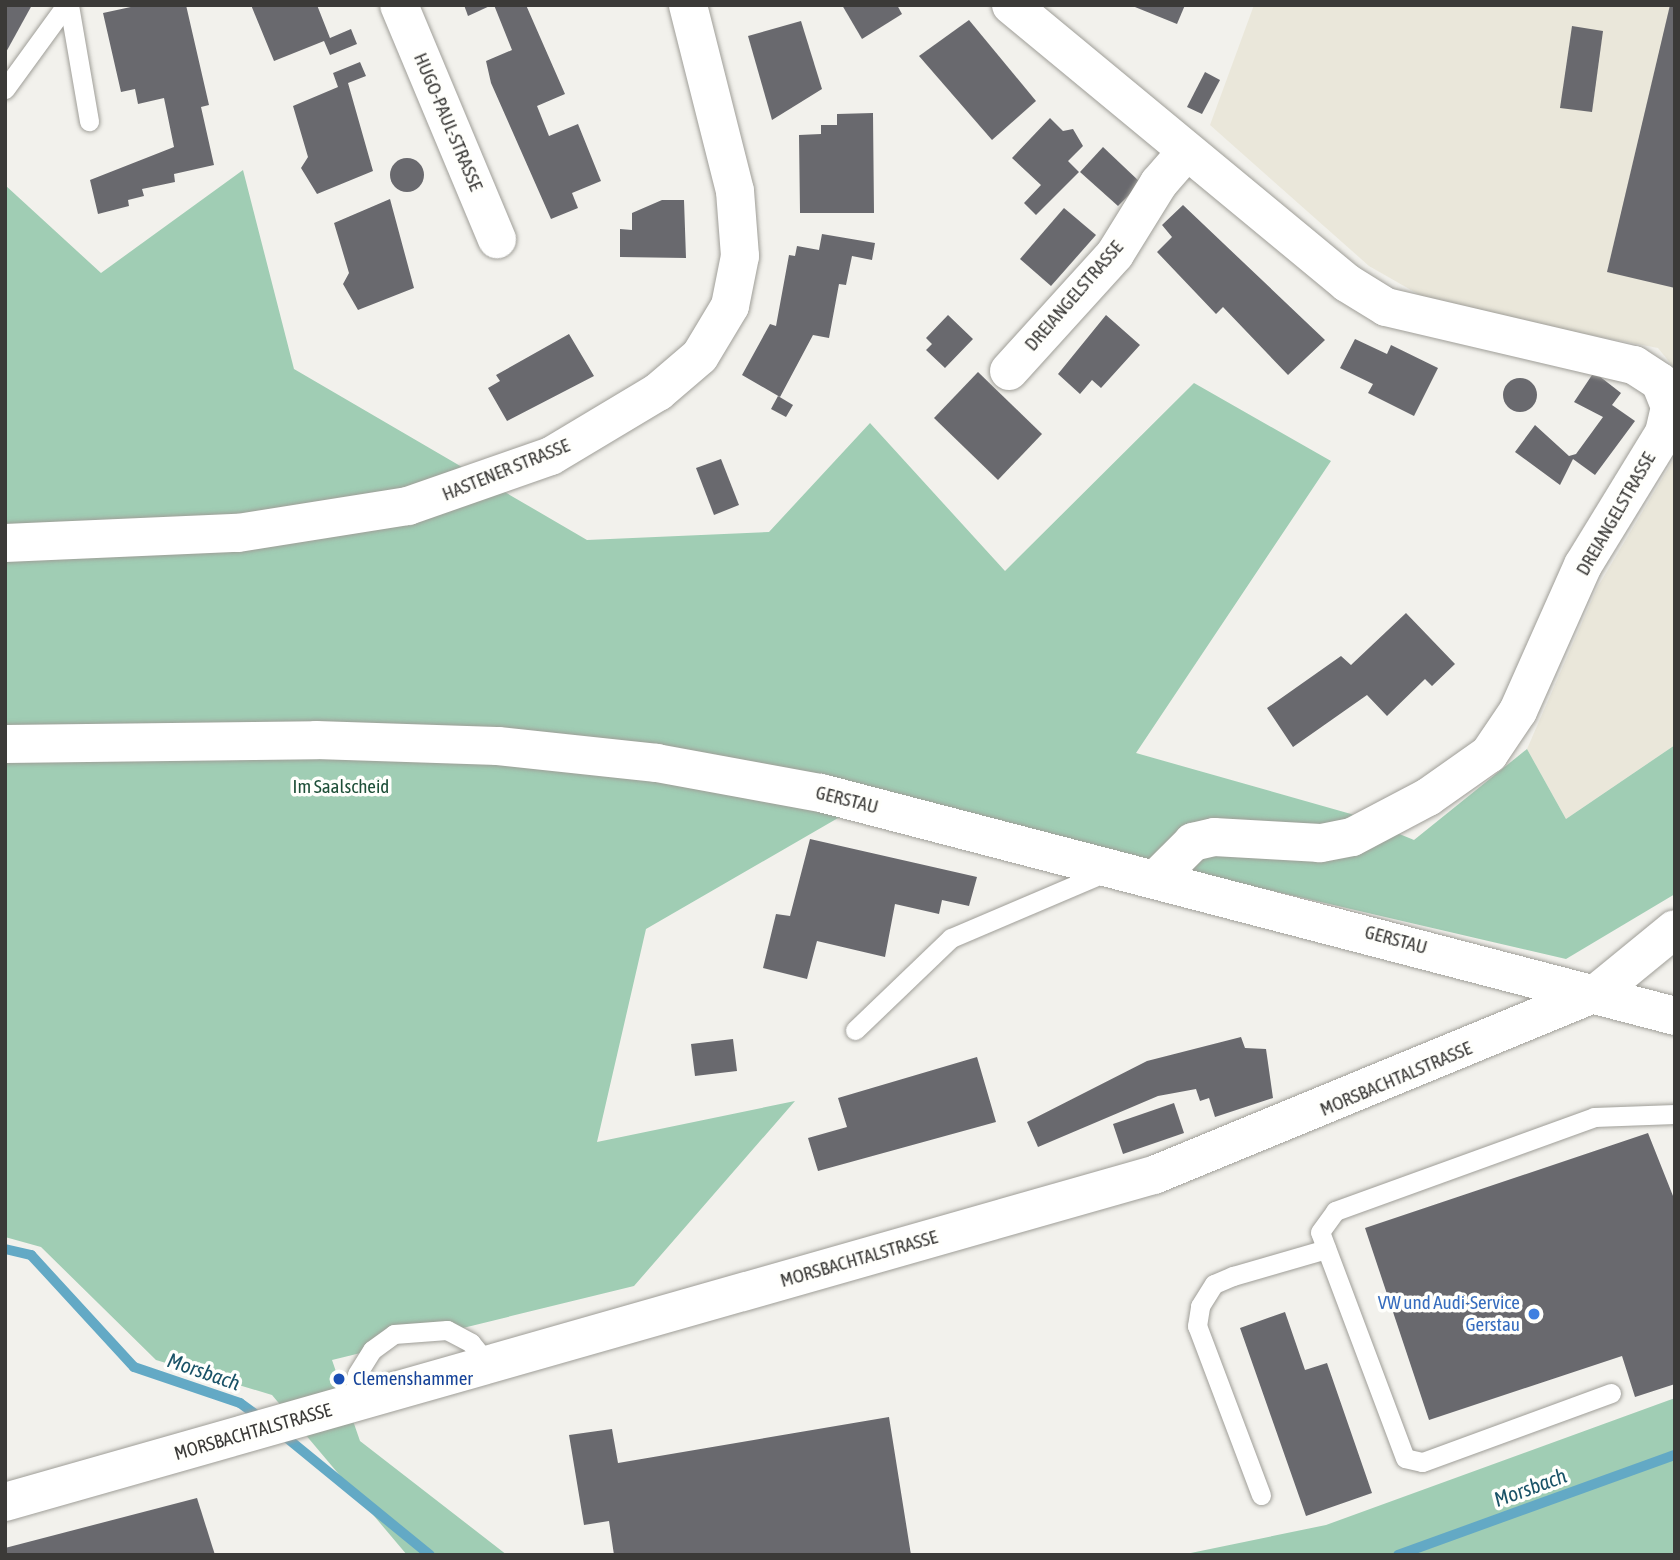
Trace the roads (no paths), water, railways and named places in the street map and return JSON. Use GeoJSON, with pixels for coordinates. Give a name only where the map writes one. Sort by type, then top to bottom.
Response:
{"type":"FeatureCollection","features":[{"type":"Feature","properties":{"kind":"main road","name":"HUGO-PAUL-STRASSE"},"geometry":{"type":"LineString","coordinates":[[399,5],[497,239]]}},
{"type":"Feature","properties":{"kind":"main road","name":"HASTENER STRASSE"},"geometry":{"type":"LineString","coordinates":[[5,543],[238,533],[408,506],[551,456],[658,392],[700,356],[730,306],[740,256],[735,191],[688,5]]}},
{"type":"Feature","properties":{"kind":"main road","name":"DREIANGELSTRASSE"},"geometry":{"type":"LineString","coordinates":[[1011,5],[1348,283],[1386,307],[1634,365],[1660,382],[1670,407],[1664,433],[1583,565],[1518,711],[1489,754],[1428,797],[1352,837],[1320,843],[1214,837],[1193,842],[1157,878]]}},
{"type":"Feature","properties":{"kind":"main road","name":"DREIANGELSTRASSE"},"geometry":{"type":"LineString","coordinates":[[1009,371],[1115,254],[1159,183],[1186,152]]}},
{"type":"Feature","properties":{"kind":"main road","name":"GERSTAU"},"geometry":{"type":"LineString","coordinates":[[5,744],[355,741],[498,746],[657,763],[821,793],[1598,992],[1675,1016]]}},
{"type":"Feature","properties":{"kind":"main road","name":"MORSBACHTALSTRASSE"},"geometry":{"type":"LineString","coordinates":[[5,1502],[1154,1175],[1598,992],[1675,929]]}},
{"type":"Feature","properties":{"kind":"lane"},"geometry":{"type":"LineString","coordinates":[[5,89],[68,5]]}},
{"type":"Feature","properties":{"kind":"lane"},"geometry":{"type":"LineString","coordinates":[[68,5],[89,121]]}},
{"type":"Feature","properties":{"kind":"lane"},"geometry":{"type":"LineString","coordinates":[[855,1030],[951,938],[1116,868]]}},
{"type":"Feature","properties":{"kind":"lane"},"geometry":{"type":"LineString","coordinates":[[1611,1393],[1422,1462],[1405,1458],[1320,1232],[1335,1211],[1594,1117],[1675,1114]]}},
{"type":"Feature","properties":{"kind":"lane"},"geometry":{"type":"LineString","coordinates":[[1261,1495],[1197,1326],[1200,1306],[1214,1284],[1233,1276],[1326,1250]]}},
{"type":"Feature","properties":{"kind":"lane"},"geometry":{"type":"LineString","coordinates":[[335,1408],[372,1350],[394,1334],[420,1327],[447,1330],[471,1343],[489,1364]]}},
{"type":"Feature","properties":{"kind":"waterway","name":"Morsbach"},"geometry":{"type":"LineString","coordinates":[[5,1249],[31,1255],[134,1367],[240,1403],[263,1420]]}},
{"type":"Feature","properties":{"kind":"waterway","name":"Morsbach"},"geometry":{"type":"LineString","coordinates":[[282,1434],[430,1555]]}},
{"type":"Feature","properties":{"kind":"waterway","name":"Morsbach"},"geometry":{"type":"LineString","coordinates":[[1398,1555],[1675,1455]]}},
{"type":"Feature","properties":{"kind":"place","name":"VW und Audi-Service Gerstau"},"geometry":{"type":"Point","coordinates":[1534,1314]}},
{"type":"Feature","properties":{"kind":"place","name":"Clemenshammer"},"geometry":{"type":"Point","coordinates":[339,1379]}},
{"type":"Feature","properties":{"kind":"park label","name":"Im Saalscheid"},"geometry":{"type":"Point","coordinates":[341,787]}}]}
